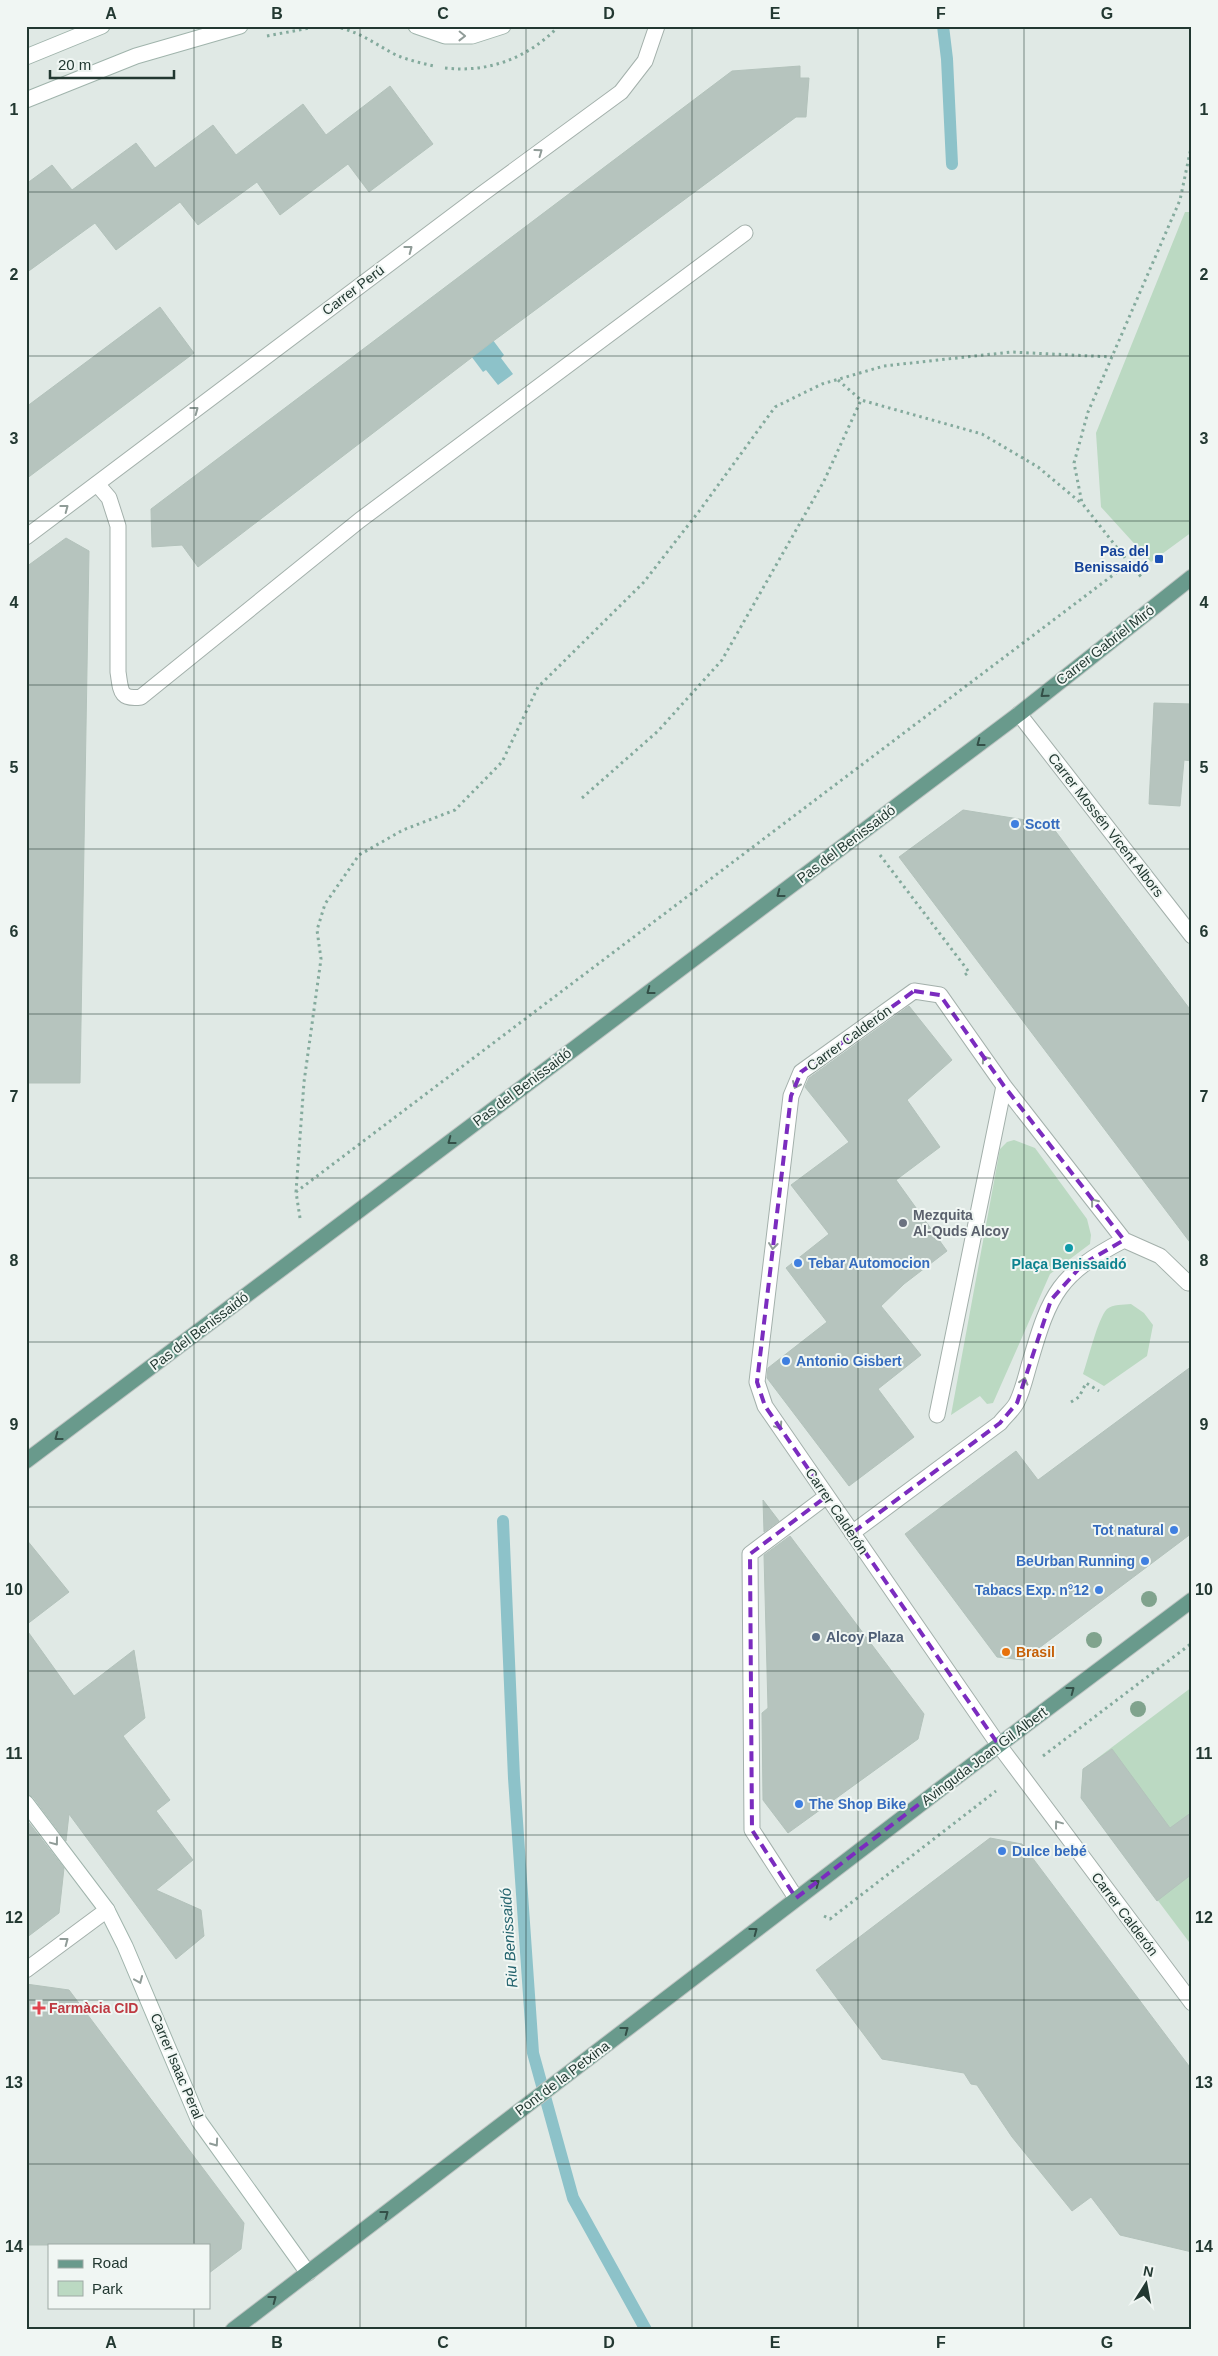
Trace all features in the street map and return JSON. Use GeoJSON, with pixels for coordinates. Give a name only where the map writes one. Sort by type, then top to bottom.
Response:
{"type":"FeatureCollection","features":[{"type":"Feature","properties":{"kind":"main road","name":"Carrer Gabriel Miró"},"geometry":{"type":"LineString","coordinates":[[1019,714],[1192,577]]}},
{"type":"Feature","properties":{"kind":"main road","name":"Pas del Benissaidó"},"geometry":{"type":"LineString","coordinates":[[26,1461],[1019,714]]}},
{"type":"Feature","properties":{"kind":"main road","name":"Avinguda Joan Gil Albert"},"geometry":{"type":"LineString","coordinates":[[777,1913],[998,1744],[1192,1600]]}},
{"type":"Feature","properties":{"kind":"main road","name":"Pont de la Petxina"},"geometry":{"type":"LineString","coordinates":[[233,2330],[777,1913]]}},
{"type":"Feature","properties":{"kind":"street"},"geometry":{"type":"LineString","coordinates":[[26,57],[102,26]]}},
{"type":"Feature","properties":{"kind":"street"},"geometry":{"type":"LineString","coordinates":[[26,100],[136,56],[240,26]]}},
{"type":"Feature","properties":{"kind":"street"},"geometry":{"type":"LineString","coordinates":[[418,27],[445,36],[472,36],[503,26]]}},
{"type":"Feature","properties":{"kind":"street","name":"Carrer Perú"},"geometry":{"type":"LineString","coordinates":[[26,537],[482,194],[621,92],[646,61],[657,26]]}},
{"type":"Feature","properties":{"kind":"street"},"geometry":{"type":"LineString","coordinates":[[97,484],[109,498],[118,526],[118,672],[124,696],[130,699],[141,697],[360,520],[745,233]]}},
{"type":"Feature","properties":{"kind":"street","name":"Carrer Mossén Vicent Albors"},"geometry":{"type":"LineString","coordinates":[[1019,714],[1192,936]]}},
{"type":"Feature","properties":{"kind":"street","name":"Carrer Calderón"},"geometry":{"type":"LineString","coordinates":[[940,995],[914,991],[801,1072],[791,1096],[757,1382],[765,1406],[998,1744],[1192,2003]]}},
{"type":"Feature","properties":{"kind":"street"},"geometry":{"type":"LineString","coordinates":[[940,995],[1004,1086],[1124,1240],[1160,1256],[1188,1283]]}},
{"type":"Feature","properties":{"kind":"street"},"geometry":{"type":"LineString","coordinates":[[937,1415],[1004,1086]]}},
{"type":"Feature","properties":{"kind":"street"},"geometry":{"type":"LineString","coordinates":[[852,1533],[1000,1423],[1017,1404],[1038,1332],[1051,1300],[1066,1279],[1083,1264],[1124,1240]]}},
{"type":"Feature","properties":{"kind":"street"},"geometry":{"type":"LineString","coordinates":[[796,1898],[752,1830],[750,1554],[826,1496]]}},
{"type":"Feature","properties":{"kind":"street","name":"Carrer Isaac Peral"},"geometry":{"type":"LineString","coordinates":[[26,1803],[107,1910],[125,1946],[199,2121],[308,2273]]}},
{"type":"Feature","properties":{"kind":"street"},"geometry":{"type":"LineString","coordinates":[[26,1970],[107,1910]]}},
{"type":"Feature","properties":{"kind":"path"},"geometry":{"type":"LineString","coordinates":[[1082,503],[1074,464],[1088,412],[1180,200],[1192,144]]}},
{"type":"Feature","properties":{"kind":"path"},"geometry":{"type":"LineString","coordinates":[[304,1251],[296,1192],[304,1082],[321,958],[317,930],[325,904],[358,854],[403,830],[455,810],[502,762],[538,687],[644,582],[700,510],[775,407],[822,384],[884,366],[1011,352],[1112,357]]}},
{"type":"Feature","properties":{"kind":"path"},"geometry":{"type":"LineString","coordinates":[[838,380],[861,400],[982,434],[1038,467],[1082,503],[1161,601]]}},
{"type":"Feature","properties":{"kind":"path"},"geometry":{"type":"LineString","coordinates":[[582,798],[658,731],[722,660],[824,481],[861,400]]}},
{"type":"Feature","properties":{"kind":"path"},"geometry":{"type":"LineString","coordinates":[[296,1192],[1129,563]]}},
{"type":"Feature","properties":{"kind":"path"},"geometry":{"type":"LineString","coordinates":[[862,832],[969,972],[940,995]]}},
{"type":"Feature","properties":{"kind":"path"},"geometry":{"type":"LineString","coordinates":[[1072,1402],[1079,1397],[1086,1383],[1100,1391]]}},
{"type":"Feature","properties":{"kind":"highlighted area"},"geometry":{"type":"Polygon","coordinates":[[[914,991],[940,995],[1004,1086],[1124,1240],[1083,1264],[1051,1300],[1017,1403],[1000,1423],[852,1533],[998,1744],[796,1898],[752,1830],[750,1554],[827,1496],[765,1406],[757,1382],[791,1096],[801,1072],[914,991]]]}},
{"type":"Feature","properties":{"kind":"green space"},"geometry":{"type":"Polygon","coordinates":[[[1185,212],[1192,212],[1192,532],[1151,562],[1101,507],[1096,433],[1185,212]]]}},
{"type":"Feature","properties":{"kind":"green space"},"geometry":{"type":"Polygon","coordinates":[[[1014,1140],[1035,1148],[1087,1219],[1091,1235],[1090,1244],[1050,1274],[993,1403],[987,1404],[980,1396],[951,1415],[1000,1149],[1007,1142],[1014,1140]]]}},
{"type":"Feature","properties":{"kind":"green space"},"geometry":{"type":"Polygon","coordinates":[[[1131,1304],[1144,1313],[1153,1325],[1147,1356],[1104,1386],[1083,1374],[1100,1321],[1109,1307],[1131,1304]]]}},
{"type":"Feature","properties":{"kind":"green space"},"geometry":{"type":"Polygon","coordinates":[[[1192,1687],[1192,1946],[1081,1798],[1083,1769],[1192,1687]]]}},
{"type":"Feature","properties":{"kind":"water"},"geometry":{"type":"Polygon","coordinates":[[[478,320],[504,355],[501,358],[513,374],[498,385],[486,370],[483,372],[456,336],[478,320]]]}},
{"type":"Feature","properties":{"kind":"building"},"geometry":{"type":"Polygon","coordinates":[[[800,66],[800,78],[809,78],[806,117],[796,117],[492,342],[198,567],[182,545],[152,547],[151,509],[732,71],[800,66]]]}},
{"type":"Feature","properties":{"kind":"building"},"geometry":{"type":"Polygon","coordinates":[[[390,86],[433,144],[369,192],[348,164],[280,215],[257,182],[198,225],[180,202],[116,250],[95,223],[26,273],[26,184],[52,165],[72,190],[136,143],[155,168],[213,125],[236,155],[303,104],[326,135],[390,86]]]}},
{"type":"Feature","properties":{"kind":"building"},"geometry":{"type":"Polygon","coordinates":[[[160,307],[194,353],[26,479],[26,407],[160,307]]]}},
{"type":"Feature","properties":{"kind":"building"},"geometry":{"type":"Polygon","coordinates":[[[66,538],[89,551],[80,1083],[26,1083],[26,567],[66,538]]]}},
{"type":"Feature","properties":{"kind":"building"},"geometry":{"type":"Polygon","coordinates":[[[1154,703],[1192,704],[1192,761],[1184,760],[1180,806],[1149,804],[1154,703]]]}},
{"type":"Feature","properties":{"kind":"building"},"geometry":{"type":"Polygon","coordinates":[[[963,810],[1050,824],[1192,1012],[1192,1245],[899,857],[963,810]]]}},
{"type":"Feature","properties":{"kind":"building"},"geometry":{"type":"Polygon","coordinates":[[[909,1006],[952,1060],[907,1100],[940,1147],[896,1180],[947,1251],[904,1284],[881,1306],[921,1355],[878,1389],[914,1437],[849,1486],[767,1378],[768,1368],[827,1322],[786,1268],[829,1234],[791,1185],[849,1142],[805,1087],[809,1078],[909,1006]]]}},
{"type":"Feature","properties":{"kind":"building"},"geometry":{"type":"Polygon","coordinates":[[[1192,1366],[1192,1533],[1023,1660],[997,1657],[905,1534],[1016,1451],[1038,1480],[1192,1366]]]}},
{"type":"Feature","properties":{"kind":"building"},"geometry":{"type":"Polygon","coordinates":[[[763,1500],[779,1521],[764,1532],[763,1500]]]}},
{"type":"Feature","properties":{"kind":"building","name":"Alcoy Plaza"},"geometry":{"type":"Polygon","coordinates":[[[790,1536],[924,1714],[918,1739],[788,1833],[763,1800],[762,1713],[768,1708],[764,1555],[790,1536]]]}},
{"type":"Feature","properties":{"kind":"building"},"geometry":{"type":"Polygon","coordinates":[[[26,1539],[69,1592],[26,1625],[26,1539]]]}},
{"type":"Feature","properties":{"kind":"building"},"geometry":{"type":"Polygon","coordinates":[[[26,1629],[74,1696],[134,1650],[145,1718],[123,1736],[170,1800],[156,1811],[193,1860],[156,1890],[201,1910],[204,1936],[176,1959],[69,1814],[66,1841],[33,1797],[26,1794],[26,1629]]]}},
{"type":"Feature","properties":{"kind":"building"},"geometry":{"type":"Polygon","coordinates":[[[1112,1749],[1170,1828],[1192,1812],[1192,1874],[1157,1901],[1081,1798],[1083,1769],[1112,1749]]]}},
{"type":"Feature","properties":{"kind":"building"},"geometry":{"type":"Polygon","coordinates":[[[26,1819],[64,1868],[59,1913],[26,1938],[26,1819]]]}},
{"type":"Feature","properties":{"kind":"building"},"geometry":{"type":"Polygon","coordinates":[[[990,1838],[1022,1844],[1192,2070],[1192,2252],[1120,2235],[1091,2197],[1072,2211],[1012,2137],[977,2085],[971,2084],[964,2073],[882,2059],[816,1970],[990,1838]]]}},
{"type":"Feature","properties":{"kind":"building"},"geometry":{"type":"Polygon","coordinates":[[[26,1984],[69,1990],[244,2223],[241,2249],[210,2272],[210,2244],[26,2245],[26,1984]]]}},
{"type":"Feature","properties":{"kind":"waterway"},"geometry":{"type":"LineString","coordinates":[[943,26],[947,59],[952,164]]}},
{"type":"Feature","properties":{"kind":"waterway","name":"Riu Benissaidó"},"geometry":{"type":"LineString","coordinates":[[503,1521],[514,1778],[533,2053],[573,2198],[646,2330]]}},
{"type":"Feature","properties":{"kind":"place","name":"Pas del Benissaidó"},"geometry":{"type":"Point","coordinates":[1159,559]}},
{"type":"Feature","properties":{"kind":"place","name":"Scott"},"geometry":{"type":"Point","coordinates":[1015,824]}},
{"type":"Feature","properties":{"kind":"place","name":"Mezquita Al-Quds Alcoy"},"geometry":{"type":"Point","coordinates":[903,1223]}},
{"type":"Feature","properties":{"kind":"place","name":"Plaça Benissaidó"},"geometry":{"type":"Point","coordinates":[1069,1248]}},
{"type":"Feature","properties":{"kind":"place","name":"Tebar Automocion"},"geometry":{"type":"Point","coordinates":[798,1263]}},
{"type":"Feature","properties":{"kind":"place","name":"Antonio Gisbert"},"geometry":{"type":"Point","coordinates":[786,1361]}},
{"type":"Feature","properties":{"kind":"place","name":"Tot natural"},"geometry":{"type":"Point","coordinates":[1174,1530]}},
{"type":"Feature","properties":{"kind":"place","name":"BeUrban Running"},"geometry":{"type":"Point","coordinates":[1145,1561]}},
{"type":"Feature","properties":{"kind":"place","name":"Tabacs Exp. n°12"},"geometry":{"type":"Point","coordinates":[1099,1590]}},
{"type":"Feature","properties":{"kind":"place","name":"Alcoy Plaza"},"geometry":{"type":"Point","coordinates":[816,1637]}},
{"type":"Feature","properties":{"kind":"place","name":"Brasil"},"geometry":{"type":"Point","coordinates":[1006,1652]}},
{"type":"Feature","properties":{"kind":"place","name":"The Shop Bike"},"geometry":{"type":"Point","coordinates":[799,1804]}},
{"type":"Feature","properties":{"kind":"place","name":"Dulce bebé"},"geometry":{"type":"Point","coordinates":[1002,1851]}},
{"type":"Feature","properties":{"kind":"place","name":"Farmàcia CID"},"geometry":{"type":"Point","coordinates":[39,2008]}}]}
